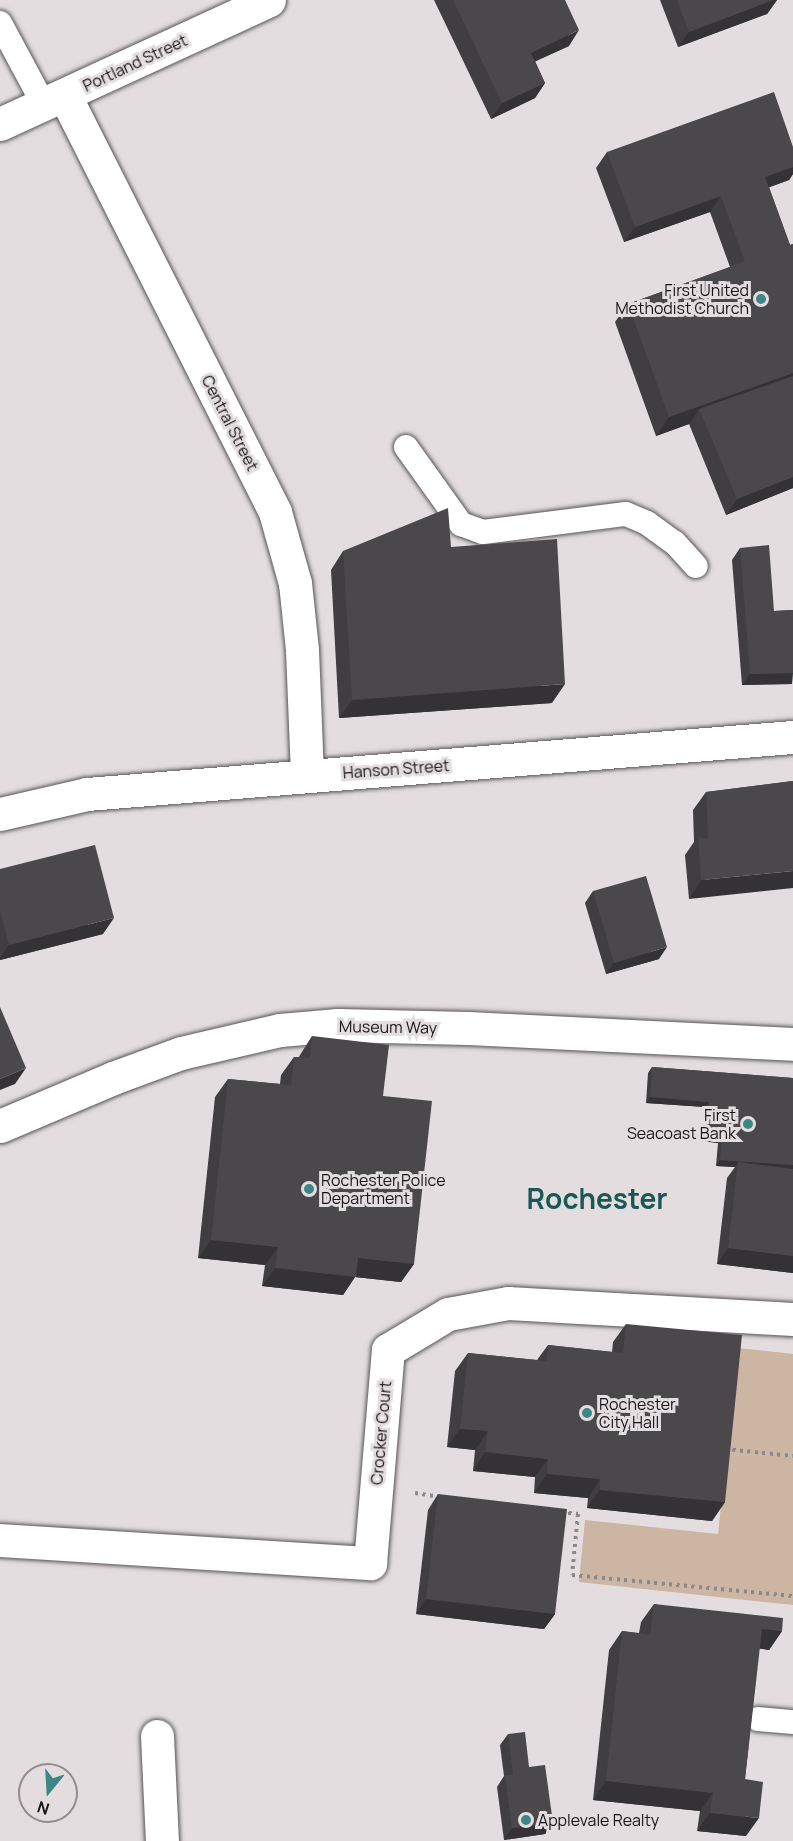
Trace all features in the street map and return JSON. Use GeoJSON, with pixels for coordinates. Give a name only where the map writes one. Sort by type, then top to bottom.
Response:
{"type":"FeatureCollection","features":[{"type":"Feature","properties":{"kind":"street","name":"Portland Street"},"geometry":{"type":"LineString","coordinates":[[0,124],[269,0]]}},
{"type":"Feature","properties":{"kind":"street","name":"Central Street"},"geometry":{"type":"LineString","coordinates":[[55,100],[275,512],[295,583],[302,650],[308,776]]}},
{"type":"Feature","properties":{"kind":"street","name":"Hanson Street"},"geometry":{"type":"LineString","coordinates":[[0,814],[87,794],[793,737]]}},
{"type":"Feature","properties":{"kind":"street","name":"Museum Way"},"geometry":{"type":"LineString","coordinates":[[0,1126],[113,1078],[181,1053],[280,1030],[338,1025],[468,1028],[793,1044]]}},
{"type":"Feature","properties":{"kind":"street","name":"Crocker Court"},"geometry":{"type":"LineString","coordinates":[[0,1540],[370,1563],[388,1350],[448,1314],[508,1303],[793,1319]]}},
{"type":"Feature","properties":{"kind":"street"},"geometry":{"type":"LineString","coordinates":[[157,1736],[162,1841]]}},
{"type":"Feature","properties":{"kind":"lane"},"geometry":{"type":"LineString","coordinates":[[0,23],[55,100]]}},
{"type":"Feature","properties":{"kind":"lane"},"geometry":{"type":"LineString","coordinates":[[406,447],[461,524],[483,532],[627,514],[647,523],[675,543],[696,566]]}},
{"type":"Feature","properties":{"kind":"lane"},"geometry":{"type":"LineString","coordinates":[[758,1719],[793,1722]]}},
{"type":"Feature","properties":{"kind":"path"},"geometry":{"type":"LineString","coordinates":[[719,1448],[793,1456]]}},
{"type":"Feature","properties":{"kind":"path"},"geometry":{"type":"LineString","coordinates":[[415,1493],[450,1498]]}},
{"type":"Feature","properties":{"kind":"path"},"geometry":{"type":"LineString","coordinates":[[555,1511],[578,1514],[572,1575],[793,1596]]}},
{"type":"Feature","properties":{"kind":"shaded area"},"geometry":{"type":"Polygon","coordinates":[[[738,1348],[793,1354],[793,1605],[579,1582],[585,1520],[718,1534],[738,1348]]]}},
{"type":"Feature","properties":{"kind":"building"},"geometry":{"type":"Polygon","coordinates":[[[453,0],[565,0],[579,30],[531,53],[545,83],[502,103],[453,0]]]}},
{"type":"Feature","properties":{"kind":"building"},"geometry":{"type":"Polygon","coordinates":[[[677,0],[773,0],[689,32],[677,0]]]}},
{"type":"Feature","properties":{"kind":"building"},"geometry":{"type":"Polygon","coordinates":[[[774,92],[793,147],[793,167],[765,177],[790,245],[745,262],[721,196],[635,227],[607,152],[774,92]]]}},
{"type":"Feature","properties":{"kind":"building"},"geometry":{"type":"Polygon","coordinates":[[[793,244],[793,373],[669,417],[628,304],[793,244]]]}},
{"type":"Feature","properties":{"kind":"building"},"geometry":{"type":"Polygon","coordinates":[[[793,376],[793,477],[737,499],[699,409],[793,376]]]}},
{"type":"Feature","properties":{"kind":"building"},"geometry":{"type":"Polygon","coordinates":[[[448,508],[451,547],[557,539],[565,684],[352,700],[343,551],[448,508]]]}},
{"type":"Feature","properties":{"kind":"building"},"geometry":{"type":"Polygon","coordinates":[[[769,545],[774,611],[793,610],[793,673],[750,674],[740,548],[769,545]]]}},
{"type":"Feature","properties":{"kind":"building"},"geometry":{"type":"Polygon","coordinates":[[[793,781],[793,871],[701,880],[698,837],[708,839],[706,792],[793,781]]]}},
{"type":"Feature","properties":{"kind":"building"},"geometry":{"type":"Polygon","coordinates":[[[95,845],[114,918],[9,945],[0,910],[0,869],[95,845]]]}},
{"type":"Feature","properties":{"kind":"building"},"geometry":{"type":"Polygon","coordinates":[[[646,876],[667,947],[614,963],[593,891],[646,876]]]}},
{"type":"Feature","properties":{"kind":"building"},"geometry":{"type":"Polygon","coordinates":[[[0,1007],[26,1068],[0,1079],[0,1007]]]}},
{"type":"Feature","properties":{"kind":"building","name":"Rochester Police Department"},"geometry":{"type":"Polygon","coordinates":[[[312,1036],[389,1045],[383,1096],[432,1101],[414,1264],[358,1258],[356,1277],[275,1268],[278,1247],[211,1240],[228,1079],[291,1085],[294,1057],[310,1058],[312,1036]]]}},
{"type":"Feature","properties":{"kind":"building","name":"First Seacoast Bank"},"geometry":{"type":"Polygon","coordinates":[[[652,1067],[793,1078],[793,1165],[720,1160],[722,1137],[706,1136],[709,1102],[650,1097],[652,1067]]]}},
{"type":"Feature","properties":{"kind":"building"},"geometry":{"type":"Polygon","coordinates":[[[738,1162],[793,1169],[793,1256],[728,1248],[738,1162]]]}},
{"type":"Feature","properties":{"kind":"building","name":"Rochester City Hall"},"geometry":{"type":"Polygon","coordinates":[[[626,1324],[742,1335],[725,1502],[600,1490],[600,1479],[547,1474],[548,1459],[485,1452],[488,1431],[460,1429],[468,1353],[546,1361],[548,1345],[623,1353],[626,1324]]]}},
{"type":"Feature","properties":{"kind":"building"},"geometry":{"type":"Polygon","coordinates":[[[438,1494],[567,1509],[555,1614],[426,1599],[438,1494]]]}},
{"type":"Feature","properties":{"kind":"building"},"geometry":{"type":"Polygon","coordinates":[[[654,1604],[783,1618],[782,1631],[762,1629],[745,1779],[763,1782],[759,1818],[710,1813],[713,1793],[606,1781],[622,1631],[650,1635],[654,1604]]]}},
{"type":"Feature","properties":{"kind":"building"},"geometry":{"type":"Polygon","coordinates":[[[525,1732],[529,1767],[545,1765],[553,1823],[512,1828],[505,1775],[513,1775],[508,1734],[525,1732]]]}},
{"type":"Feature","properties":{"kind":"place","name":"First United Methodist Church"},"geometry":{"type":"Point","coordinates":[761,299]}},
{"type":"Feature","properties":{"kind":"place","name":"First Seacoast Bank"},"geometry":{"type":"Point","coordinates":[748,1124]}},
{"type":"Feature","properties":{"kind":"place","name":"Rochester Police Department"},"geometry":{"type":"Point","coordinates":[309,1189]}},
{"type":"Feature","properties":{"kind":"place","name":"Rochester City Hall"},"geometry":{"type":"Point","coordinates":[587,1413]}},
{"type":"Feature","properties":{"kind":"place","name":"Applevale Realty"},"geometry":{"type":"Point","coordinates":[526,1820]}},
{"type":"Feature","properties":{"kind":"district","name":"Rochester"},"geometry":{"type":"Point","coordinates":[597,1198]}}]}
